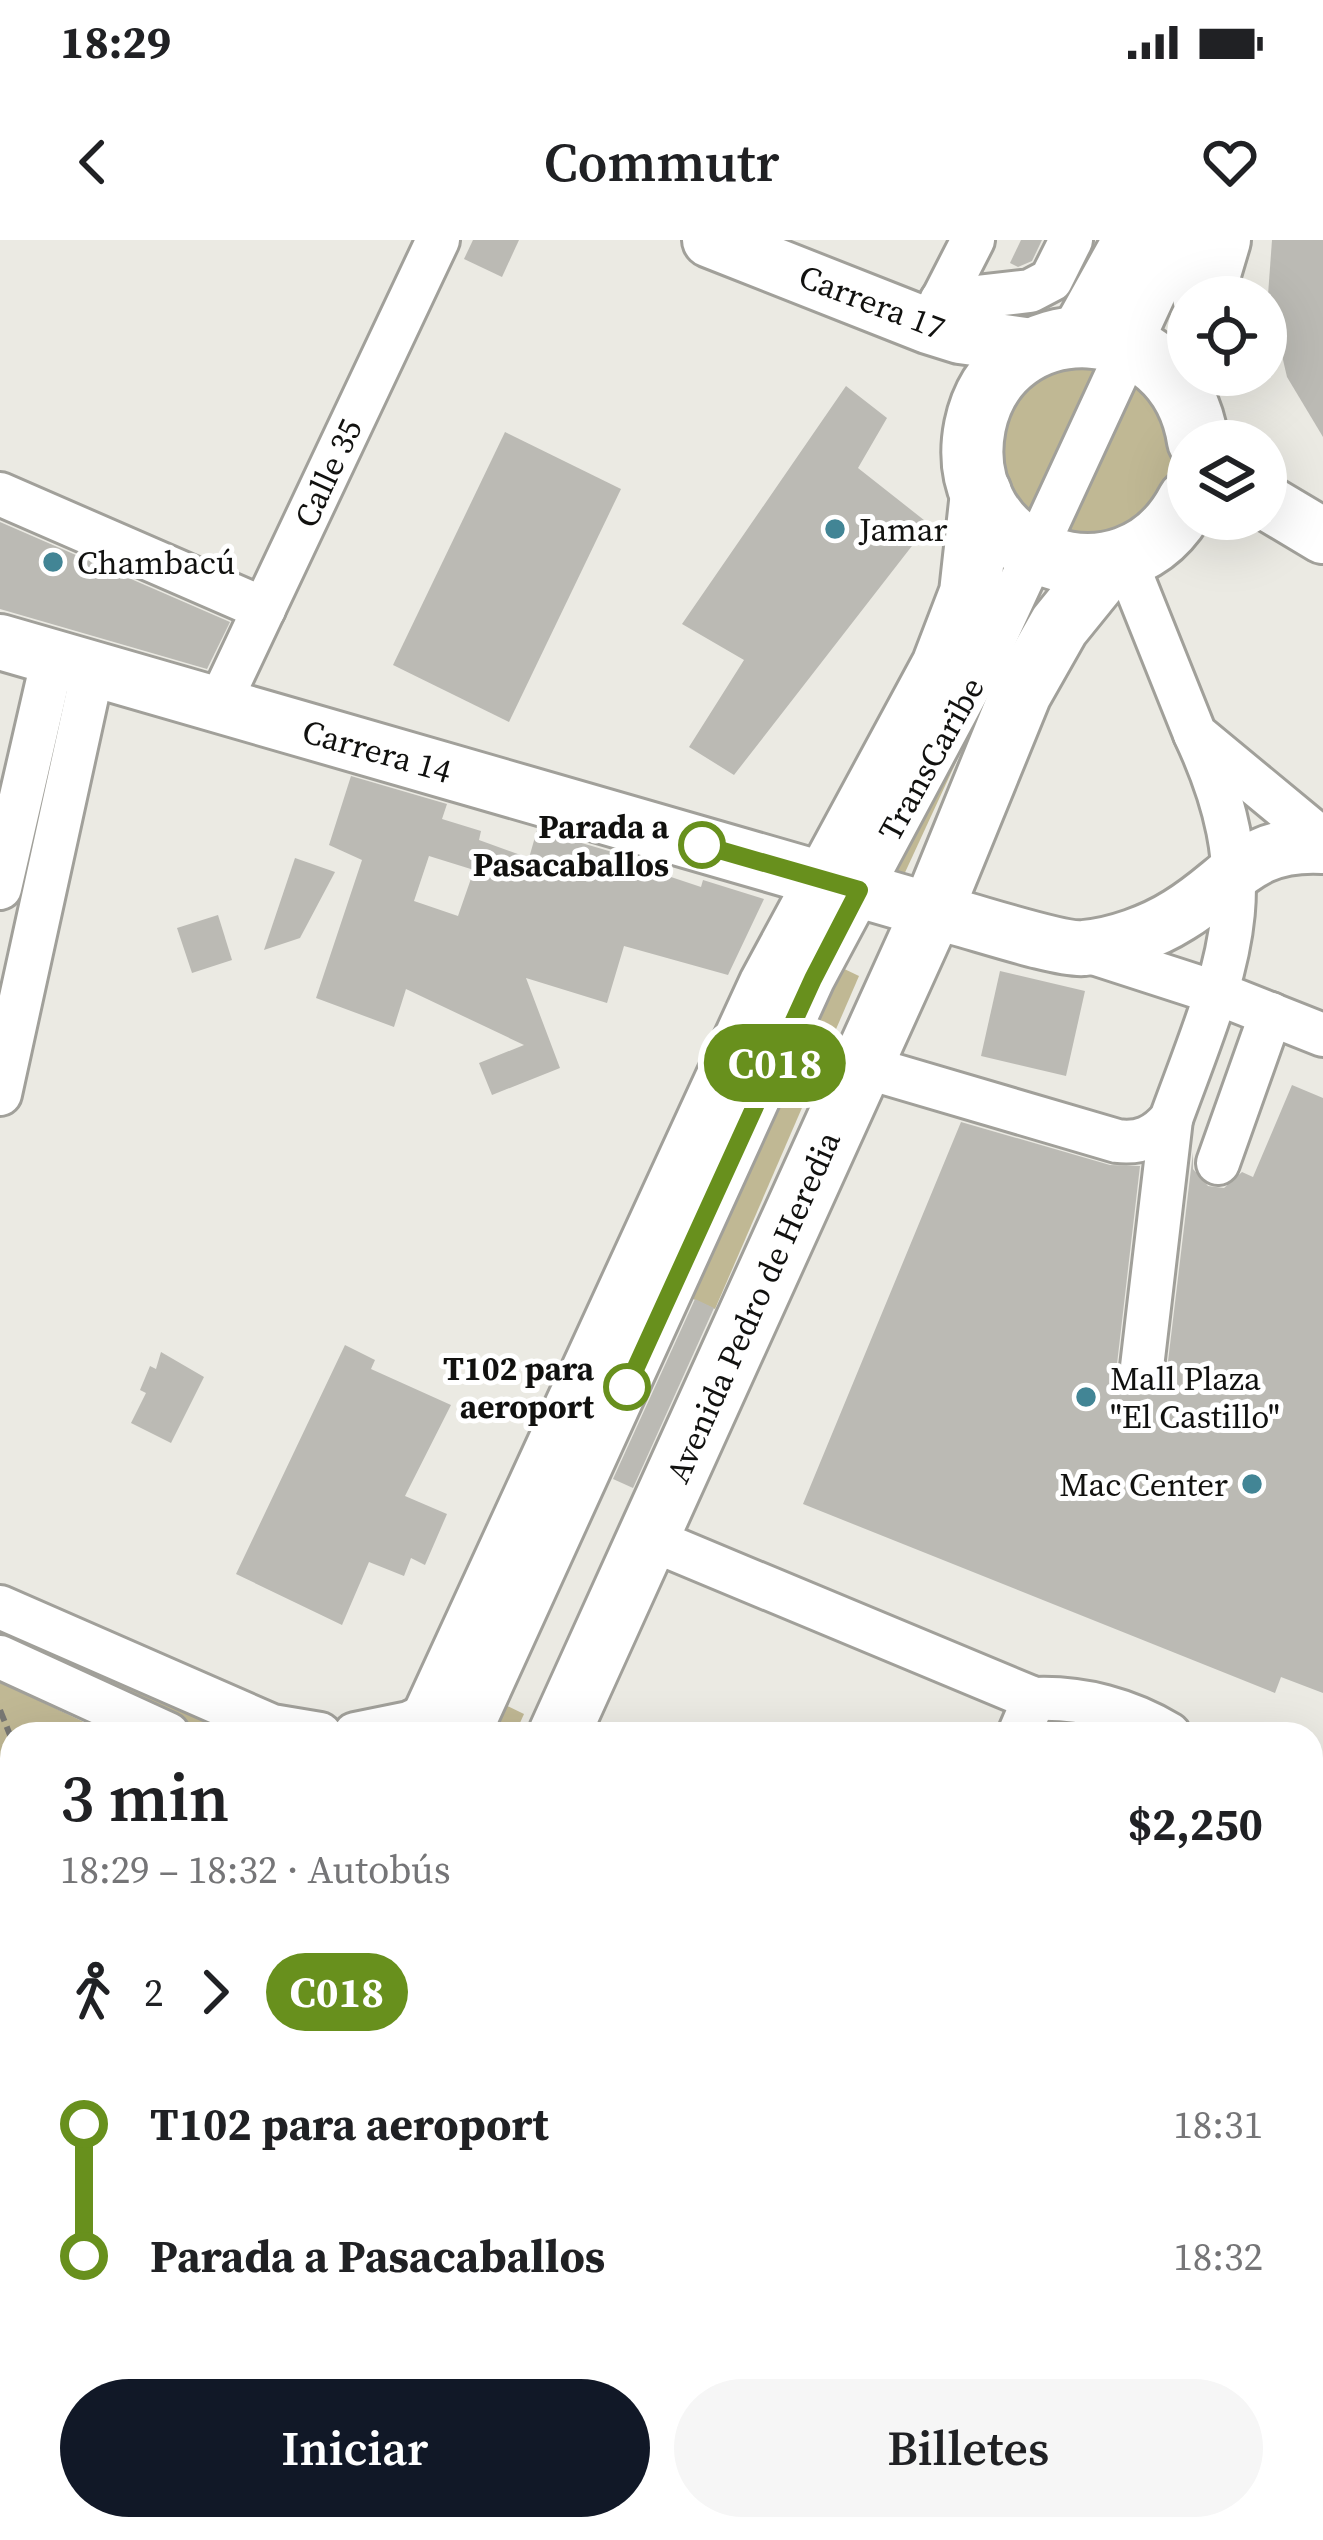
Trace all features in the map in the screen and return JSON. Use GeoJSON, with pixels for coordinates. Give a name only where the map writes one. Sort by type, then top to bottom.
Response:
{"type":"FeatureCollection","features":[{"type":"Feature","properties":{"kind":"highway"},"geometry":{"type":"LineString","coordinates":[[1134,240],[1141,374]]}},
{"type":"Feature","properties":{"kind":"highway"},"geometry":{"type":"LineString","coordinates":[[1209,276],[1220,240]]}},
{"type":"Feature","properties":{"kind":"highway","name":"Avenida Pedro de Heredia"},"geometry":{"type":"LineString","coordinates":[[564,1722],[868,1068],[881,896],[976,563],[980,494],[973,460],[976,424],[988,392],[1010,366],[1141,374]]}},
{"type":"Feature","properties":{"kind":"highway"},"geometry":{"type":"LineString","coordinates":[[980,494],[1012,538],[1081,559]]}},
{"type":"Feature","properties":{"kind":"highway","name":"Avenida Pedro de Heredia"},"geometry":{"type":"LineString","coordinates":[[445,1722],[769,986],[881,896],[1036,660],[1081,559],[1154,543],[1167,530]]}},
{"type":"Feature","properties":{"kind":"main road","name":"Carrera 17"},"geometry":{"type":"LineString","coordinates":[[710,240],[935,314],[960,336],[1141,374]]}},
{"type":"Feature","properties":{"kind":"main road"},"geometry":{"type":"LineString","coordinates":[[1287,515],[1323,536]]}},
{"type":"Feature","properties":{"kind":"main road","name":"Carrera 14"},"geometry":{"type":"LineString","coordinates":[[0,642],[1080,949]]}},
{"type":"Feature","properties":{"kind":"main road"},"geometry":{"type":"LineString","coordinates":[[1080,949],[1158,927],[1207,896],[1233,870],[1282,848],[1323,843]]}},
{"type":"Feature","properties":{"kind":"street","name":"Calle 35"},"geometry":{"type":"LineString","coordinates":[[218,706],[438,240]]}},
{"type":"Feature","properties":{"kind":"street"},"geometry":{"type":"LineString","coordinates":[[935,314],[973,240]]}},
{"type":"Feature","properties":{"kind":"street"},"geometry":{"type":"LineString","coordinates":[[935,314],[1030,291],[1051,280],[1071,240]]}},
{"type":"Feature","properties":{"kind":"street"},"geometry":{"type":"LineString","coordinates":[[1179,240],[1081,559],[1195,734],[1225,814],[1233,870],[1233,933],[1247,1005],[1242,1060]]}},
{"type":"Feature","properties":{"kind":"street"},"geometry":{"type":"LineString","coordinates":[[1141,374],[1197,240]]}},
{"type":"Feature","properties":{"kind":"street"},"geometry":{"type":"LineString","coordinates":[[0,494],[264,609]]}},
{"type":"Feature","properties":{"kind":"street"},"geometry":{"type":"LineString","coordinates":[[0,888],[73,663]]}},
{"type":"Feature","properties":{"kind":"street"},"geometry":{"type":"LineString","coordinates":[[0,1089],[73,663]]}},
{"type":"Feature","properties":{"kind":"street"},"geometry":{"type":"LineString","coordinates":[[1195,734],[1323,843]]}},
{"type":"Feature","properties":{"kind":"street"},"geometry":{"type":"LineString","coordinates":[[534,1722],[881,896]]}},
{"type":"Feature","properties":{"kind":"street"},"geometry":{"type":"LineString","coordinates":[[1080,949],[1323,1035]]}},
{"type":"Feature","properties":{"kind":"street"},"geometry":{"type":"LineString","coordinates":[[868,1068],[1133,1143],[1148,1138],[1171,1118],[1247,1005]]}},
{"type":"Feature","properties":{"kind":"street"},"geometry":{"type":"LineString","coordinates":[[1218,1163],[1247,1005]]}},
{"type":"Feature","properties":{"kind":"street"},"geometry":{"type":"LineString","coordinates":[[1142,1367],[1171,1118]]}},
{"type":"Feature","properties":{"kind":"street"},"geometry":{"type":"LineString","coordinates":[[648,1538],[1027,1716],[1063,1698],[1145,1722]]}},
{"type":"Feature","properties":{"kind":"street"},"geometry":{"type":"LineString","coordinates":[[0,1606],[263,1722]]}},
{"type":"Feature","properties":{"kind":"street"},"geometry":{"type":"LineString","coordinates":[[0,1657],[142,1722]]}},
{"type":"Feature","properties":{"kind":"shaded area"},"geometry":{"type":"Polygon","coordinates":[[[1086,358],[1143,375],[1167,423],[1167,491],[1110,540],[1051,532],[1009,490],[1000,461],[1001,431],[1012,403],[1031,380],[1086,358]]]}},
{"type":"Feature","properties":{"kind":"shaded area"},"geometry":{"type":"Polygon","coordinates":[[[1018,628],[902,879],[883,873],[1018,628]]]}},
{"type":"Feature","properties":{"kind":"shaded area"},"geometry":{"type":"Polygon","coordinates":[[[836,965],[859,976],[715,1309],[682,1294],[836,965]]]}},
{"type":"Feature","properties":{"kind":"shaded area"},"geometry":{"type":"Polygon","coordinates":[[[0,1631],[210,1722],[174,1722],[0,1642],[0,1631]]]}},
{"type":"Feature","properties":{"kind":"shaded area"},"geometry":{"type":"Polygon","coordinates":[[[0,1682],[84,1722],[0,1722],[0,1682]]]}},
{"type":"Feature","properties":{"kind":"shaded area"},"geometry":{"type":"Polygon","coordinates":[[[499,1702],[524,1714],[520,1722],[490,1722],[499,1702]]]}},
{"type":"Feature","properties":{"kind":"building"},"geometry":{"type":"Polygon","coordinates":[[[473,240],[519,240],[502,277],[464,259],[473,240]]]}},
{"type":"Feature","properties":{"kind":"building"},"geometry":{"type":"Polygon","coordinates":[[[1021,240],[1042,240],[1032,261],[1018,267],[1010,263],[1021,240]]]}},
{"type":"Feature","properties":{"kind":"building"},"geometry":{"type":"Polygon","coordinates":[[[1272,240],[1323,240],[1323,437],[1287,377],[1287,276],[1269,276],[1272,240]]]}},
{"type":"Feature","properties":{"kind":"building"},"geometry":{"type":"Polygon","coordinates":[[[846,386],[887,418],[858,468],[929,524],[734,775],[689,747],[744,660],[682,624],[846,386]]]}},
{"type":"Feature","properties":{"kind":"building"},"geometry":{"type":"Polygon","coordinates":[[[505,432],[621,489],[509,722],[393,665],[505,432]]]}},
{"type":"Feature","properties":{"kind":"building","name":"Chambacú"},"geometry":{"type":"Polygon","coordinates":[[[0,522],[230,622],[207,669],[0,609],[0,522]]]}},
{"type":"Feature","properties":{"kind":"building"},"geometry":{"type":"Polygon","coordinates":[[[351,776],[447,804],[442,819],[481,831],[479,840],[529,858],[537,830],[609,851],[701,887],[703,880],[764,899],[728,975],[624,946],[607,1003],[526,978],[560,1068],[492,1095],[479,1063],[524,1045],[406,989],[394,1027],[316,998],[362,860],[329,845],[351,776]],[[429,856],[414,901],[458,916],[474,870],[429,856]]]}},
{"type":"Feature","properties":{"kind":"building"},"geometry":{"type":"Polygon","coordinates":[[[295,858],[335,872],[300,938],[264,950],[295,858]]]}},
{"type":"Feature","properties":{"kind":"building"},"geometry":{"type":"Polygon","coordinates":[[[218,915],[232,960],[192,973],[177,928],[218,915]]]}},
{"type":"Feature","properties":{"kind":"building"},"geometry":{"type":"Polygon","coordinates":[[[1000,971],[1085,991],[1066,1076],[981,1056],[1000,971]]]}},
{"type":"Feature","properties":{"kind":"building","name":"Mall Plaza \"El Castillo\""},"geometry":{"type":"Polygon","coordinates":[[[1292,1085],[1323,1098],[1323,1693],[1281,1677],[1275,1693],[803,1504],[961,1122],[1110,1165],[1140,1166],[1117,1364],[1126,1387],[1140,1392],[1162,1383],[1167,1370],[1193,1152],[1193,1169],[1208,1186],[1224,1188],[1242,1172],[1253,1177],[1292,1085]]]}},
{"type":"Feature","properties":{"kind":"building"},"geometry":{"type":"Polygon","coordinates":[[[695,1299],[714,1308],[633,1488],[613,1479],[695,1299]]]}},
{"type":"Feature","properties":{"kind":"building"},"geometry":{"type":"Polygon","coordinates":[[[345,1345],[375,1360],[371,1369],[451,1405],[405,1496],[447,1514],[425,1565],[411,1558],[404,1576],[369,1562],[342,1625],[236,1574],[345,1345]]]}},
{"type":"Feature","properties":{"kind":"building"},"geometry":{"type":"Polygon","coordinates":[[[161,1352],[204,1377],[171,1443],[131,1423],[146,1393],[140,1390],[150,1366],[156,1369],[161,1352]]]}},
{"type":"Feature","properties":{"kind":"bus line","name":"C018"},"geometry":{"type":"LineString","coordinates":[[627,1387],[813,979],[859,890],[702,845]]}},
{"type":"Feature","properties":{"kind":"place","name":"Jamar"},"geometry":{"type":"Point","coordinates":[835,529]}},
{"type":"Feature","properties":{"kind":"place","name":"Chambacú"},"geometry":{"type":"Point","coordinates":[53,562]}},
{"type":"Feature","properties":{"kind":"place","name":"Parada a Pasacaballos"},"geometry":{"type":"Point","coordinates":[702,845]}},
{"type":"Feature","properties":{"kind":"place","name":"T102 para aeroport"},"geometry":{"type":"Point","coordinates":[627,1387]}},
{"type":"Feature","properties":{"kind":"place","name":"Mall Plaza \"El Castillo\""},"geometry":{"type":"Point","coordinates":[1086,1397]}},
{"type":"Feature","properties":{"kind":"place","name":"Mac Center"},"geometry":{"type":"Point","coordinates":[1252,1484]}}]}
